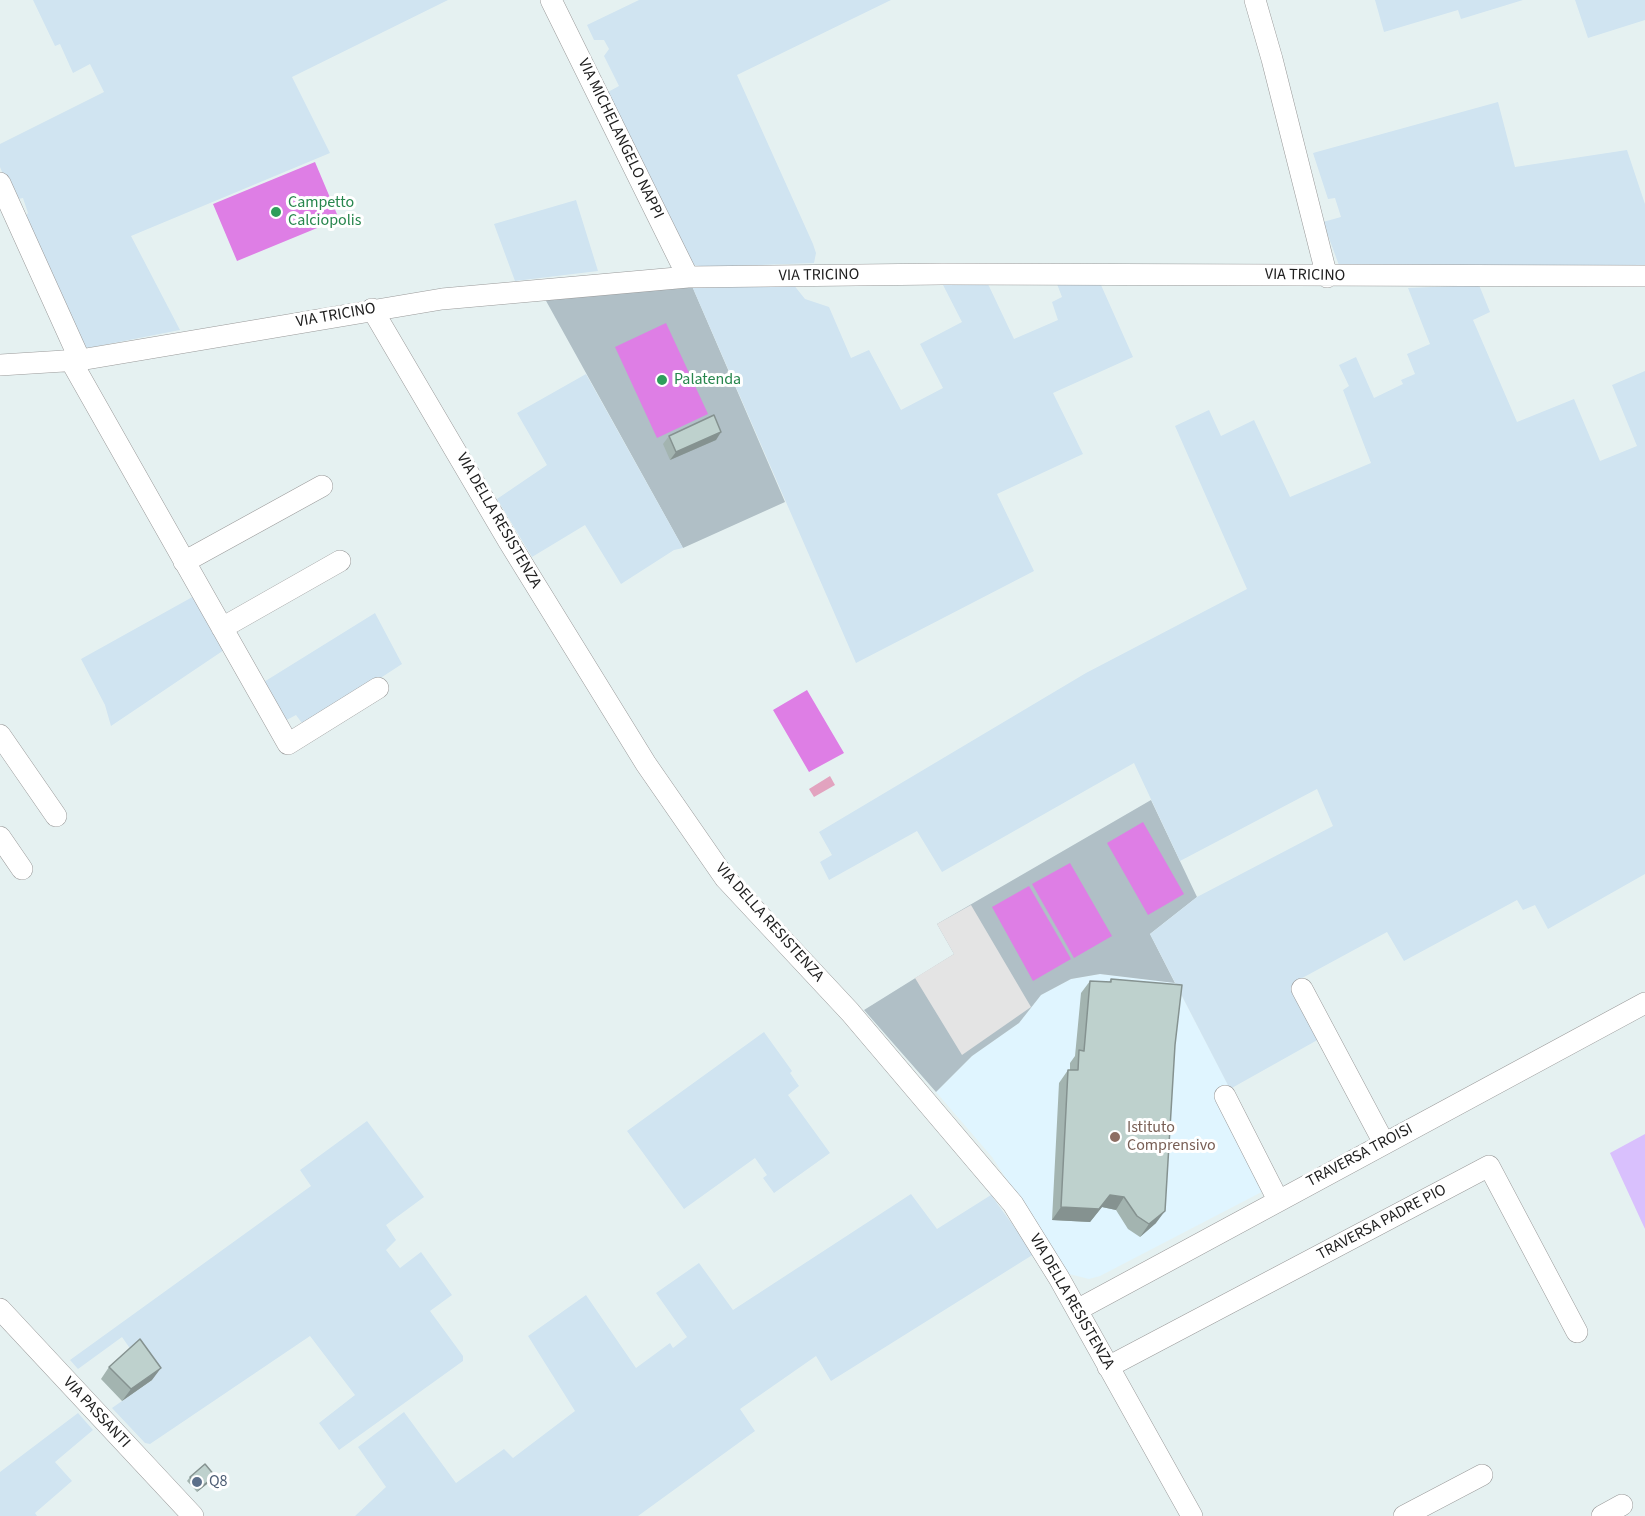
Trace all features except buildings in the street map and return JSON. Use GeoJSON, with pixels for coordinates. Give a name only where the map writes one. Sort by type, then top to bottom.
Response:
{"type":"FeatureCollection","features":[{"type":"Feature","properties":{"kind":"street","name":"VIA MICHELANGELO NAPPI"},"geometry":{"type":"LineString","coordinates":[[552,0],[688,278]]}},
{"type":"Feature","properties":{"kind":"street"},"geometry":{"type":"LineString","coordinates":[[1255,0],[1327,277]]}},
{"type":"Feature","properties":{"kind":"street"},"geometry":{"type":"LineString","coordinates":[[0,183],[75,361],[184,562],[288,744],[378,688]]}},
{"type":"Feature","properties":{"kind":"street","name":"VIA TRICINO"},"geometry":{"type":"LineString","coordinates":[[0,365],[75,361],[372,309],[525,290],[688,278],[1080,274],[1327,277],[1645,276]]}},
{"type":"Feature","properties":{"kind":"street","name":"VIA DELLA RESISTENZA"},"geometry":{"type":"LineString","coordinates":[[372,309],[584,666],[646,764],[725,878],[850,1012],[1001,1188],[1034,1236],[1192,1516]]}},
{"type":"Feature","properties":{"kind":"street"},"geometry":{"type":"LineString","coordinates":[[184,562],[322,486]]}},
{"type":"Feature","properties":{"kind":"street"},"geometry":{"type":"LineString","coordinates":[[222,628],[340,561]]}},
{"type":"Feature","properties":{"kind":"street"},"geometry":{"type":"LineString","coordinates":[[0,735],[56,816]]}},
{"type":"Feature","properties":{"kind":"street"},"geometry":{"type":"LineString","coordinates":[[0,837],[22,869]]}},
{"type":"Feature","properties":{"kind":"street"},"geometry":{"type":"LineString","coordinates":[[1302,989],[1384,1143]]}},
{"type":"Feature","properties":{"kind":"street","name":"TRAVERSA TROISI"},"geometry":{"type":"LineString","coordinates":[[1077,1310],[1645,1003]]}},
{"type":"Feature","properties":{"kind":"street"},"geometry":{"type":"LineString","coordinates":[[1225,1096],[1278,1200]]}},
{"type":"Feature","properties":{"kind":"street","name":"TRAVERSA PADRE PIO"},"geometry":{"type":"LineString","coordinates":[[1108,1367],[1489,1166],[1577,1332]]}},
{"type":"Feature","properties":{"kind":"street","name":"VIA PASSANTI"},"geometry":{"type":"LineString","coordinates":[[0,1309],[193,1516]]}},
{"type":"Feature","properties":{"kind":"street"},"geometry":{"type":"LineString","coordinates":[[1404,1516],[1482,1475]]}},
{"type":"Feature","properties":{"kind":"street"},"geometry":{"type":"LineString","coordinates":[[1602,1516],[1622,1505]]}},
{"type":"Feature","properties":{"kind":"shaded area"},"geometry":{"type":"Polygon","coordinates":[[[33,0],[448,0],[292,77],[330,153],[131,236],[180,330],[88,348],[80,344],[22,220],[28,213],[23,198],[14,200],[0,167],[0,144],[104,92],[90,64],[73,73],[60,44],[55,46],[33,0]]]}},
{"type":"Feature","properties":{"kind":"shaded area"},"geometry":{"type":"Polygon","coordinates":[[[639,0],[891,0],[737,75],[813,244],[816,253],[814,263],[705,267],[694,265],[688,258],[608,92],[619,86],[604,56],[609,49],[604,40],[594,40],[587,25],[639,0]]]}},
{"type":"Feature","properties":{"kind":"shaded area"},"geometry":{"type":"Polygon","coordinates":[[[1375,0],[1523,0],[1461,19],[1458,10],[1384,32],[1375,0]]]}},
{"type":"Feature","properties":{"kind":"shaded area"},"geometry":{"type":"Polygon","coordinates":[[[1575,0],[1645,0],[1645,20],[1588,38],[1575,0]]]}},
{"type":"Feature","properties":{"kind":"shaded area"},"geometry":{"type":"Polygon","coordinates":[[[1498,102],[1515,167],[1627,150],[1645,204],[1645,265],[1340,268],[1323,222],[1341,217],[1335,198],[1328,199],[1313,153],[1498,102]]]}},
{"type":"Feature","properties":{"kind":"shaded area","name":"Campetto Calciopolis"},"geometry":{"type":"Polygon","coordinates":[[[315,162],[339,219],[237,261],[213,204],[315,162]]]}},
{"type":"Feature","properties":{"kind":"shaded area"},"geometry":{"type":"Polygon","coordinates":[[[576,200],[598,271],[515,281],[494,224],[576,200]]]}},
{"type":"Feature","properties":{"kind":"shaded area"},"geometry":{"type":"Polygon","coordinates":[[[942,283],[988,284],[1014,339],[1058,320],[1052,302],[1062,297],[1057,284],[1101,285],[1133,357],[1053,393],[1083,454],[997,494],[1034,571],[856,663],[692,286],[793,284],[805,299],[829,307],[851,358],[869,350],[901,410],[943,388],[920,344],[962,322],[942,283]]]}},
{"type":"Feature","properties":{"kind":"shaded area"},"geometry":{"type":"Polygon","coordinates":[[[1479,285],[1490,312],[1473,320],[1517,422],[1574,399],[1600,461],[1637,446],[1612,385],[1645,371],[1645,874],[1548,929],[1535,905],[1523,910],[1517,900],[1404,961],[1387,932],[1293,983],[1321,1038],[1230,1089],[1150,934],[1197,897],[1333,826],[1317,789],[1180,861],[1134,763],[942,872],[917,831],[829,880],[820,862],[832,855],[819,832],[1086,673],[1247,589],[1175,426],[1209,410],[1221,436],[1254,420],[1290,497],[1371,463],[1343,390],[1349,386],[1339,365],[1356,357],[1374,398],[1403,384],[1401,380],[1415,374],[1407,354],[1430,344],[1408,288],[1479,285]]]}},
{"type":"Feature","properties":{"kind":"shaded area"},"geometry":{"type":"Polygon","coordinates":[[[692,286],[785,502],[683,548],[545,299],[692,286]]]}},
{"type":"Feature","properties":{"kind":"shaded area","name":"Palatenda"},"geometry":{"type":"Polygon","coordinates":[[[666,323],[708,414],[657,438],[615,347],[666,323]]]}},
{"type":"Feature","properties":{"kind":"shaded area"},"geometry":{"type":"Polygon","coordinates":[[[586,374],[683,548],[674,550],[621,584],[585,525],[532,557],[497,499],[547,465],[517,413],[586,374]]]}},
{"type":"Feature","properties":{"kind":"shaded area"},"geometry":{"type":"Polygon","coordinates":[[[196,595],[227,648],[111,726],[105,705],[81,659],[196,595]]]}},
{"type":"Feature","properties":{"kind":"shaded area"},"geometry":{"type":"Polygon","coordinates":[[[375,613],[402,664],[305,727],[296,715],[281,723],[259,685],[375,613]]]}},
{"type":"Feature","properties":{"kind":"shaded area"},"geometry":{"type":"Polygon","coordinates":[[[807,690],[844,753],[809,772],[773,710],[807,690]]]}},
{"type":"Feature","properties":{"kind":"shaded area"},"geometry":{"type":"Polygon","coordinates":[[[830,776],[835,785],[814,797],[809,789],[830,776]]]}},
{"type":"Feature","properties":{"kind":"shaded area"},"geometry":{"type":"Polygon","coordinates":[[[1151,800],[1197,897],[1150,934],[1175,983],[1100,974],[1071,979],[1041,995],[1019,1023],[972,1056],[936,1092],[864,1010],[954,954],[937,924],[1151,800]]]}},
{"type":"Feature","properties":{"kind":"shaded area"},"geometry":{"type":"Polygon","coordinates":[[[1143,822],[1184,894],[1148,915],[1107,843],[1143,822]]]}},
{"type":"Feature","properties":{"kind":"shaded area"},"geometry":{"type":"Polygon","coordinates":[[[1070,863],[1112,936],[1074,958],[1032,884],[1070,863]]]}},
{"type":"Feature","properties":{"kind":"shaded area"},"geometry":{"type":"Polygon","coordinates":[[[1029,886],[1071,959],[1033,981],[992,907],[1029,886]]]}},
{"type":"Feature","properties":{"kind":"shaded area"},"geometry":{"type":"Polygon","coordinates":[[[971,905],[1031,1007],[962,1055],[915,978],[954,954],[937,924],[971,905]]]}},
{"type":"Feature","properties":{"kind":"shaded area","name":"Istituto Comprensivo"},"geometry":{"type":"Polygon","coordinates":[[[1100,974],[1175,983],[1279,1183],[1100,1276],[1089,1279],[1069,1274],[992,1157],[936,1092],[972,1056],[1019,1023],[1041,995],[1071,979],[1100,974]]]}},
{"type":"Feature","properties":{"kind":"shaded area"},"geometry":{"type":"Polygon","coordinates":[[[764,1032],[792,1071],[790,1073],[799,1086],[788,1095],[830,1153],[774,1193],[763,1178],[767,1175],[755,1158],[684,1209],[627,1131],[764,1032]]]}},
{"type":"Feature","properties":{"kind":"shaded area"},"geometry":{"type":"Polygon","coordinates":[[[367,1121],[424,1197],[386,1225],[396,1240],[386,1250],[400,1268],[421,1252],[452,1295],[430,1311],[463,1356],[463,1361],[339,1450],[319,1423],[355,1395],[310,1336],[150,1444],[145,1443],[112,1408],[152,1380],[122,1337],[78,1369],[70,1360],[311,1186],[300,1170],[367,1121]]]}},
{"type":"Feature","properties":{"kind":"shaded area"},"geometry":{"type":"Polygon","coordinates":[[[1645,1134],[1645,1229],[1610,1153],[1645,1134]]]}},
{"type":"Feature","properties":{"kind":"shaded area"},"geometry":{"type":"Polygon","coordinates":[[[911,1194],[937,1229],[991,1195],[1034,1254],[831,1381],[816,1356],[740,1409],[755,1431],[638,1516],[355,1516],[386,1487],[358,1447],[404,1412],[456,1483],[504,1449],[513,1458],[575,1411],[528,1336],[586,1295],[636,1368],[670,1343],[673,1348],[687,1337],[656,1293],[699,1263],[733,1310],[911,1194]]]}},
{"type":"Feature","properties":{"kind":"shaded area"},"geometry":{"type":"Polygon","coordinates":[[[78,1413],[93,1430],[55,1462],[72,1481],[35,1513],[37,1516],[0,1516],[0,1472],[78,1413]]]}},
{"type":"Feature","properties":{"kind":"place","name":"Campetto Calciopolis"},"geometry":{"type":"Point","coordinates":[276,212]}},
{"type":"Feature","properties":{"kind":"place","name":"Palatenda"},"geometry":{"type":"Point","coordinates":[662,380]}},
{"type":"Feature","properties":{"kind":"place","name":"Istituto Comprensivo"},"geometry":{"type":"Point","coordinates":[1115,1137]}},
{"type":"Feature","properties":{"kind":"place","name":"Q8"},"geometry":{"type":"Point","coordinates":[197,1482]}}]}
